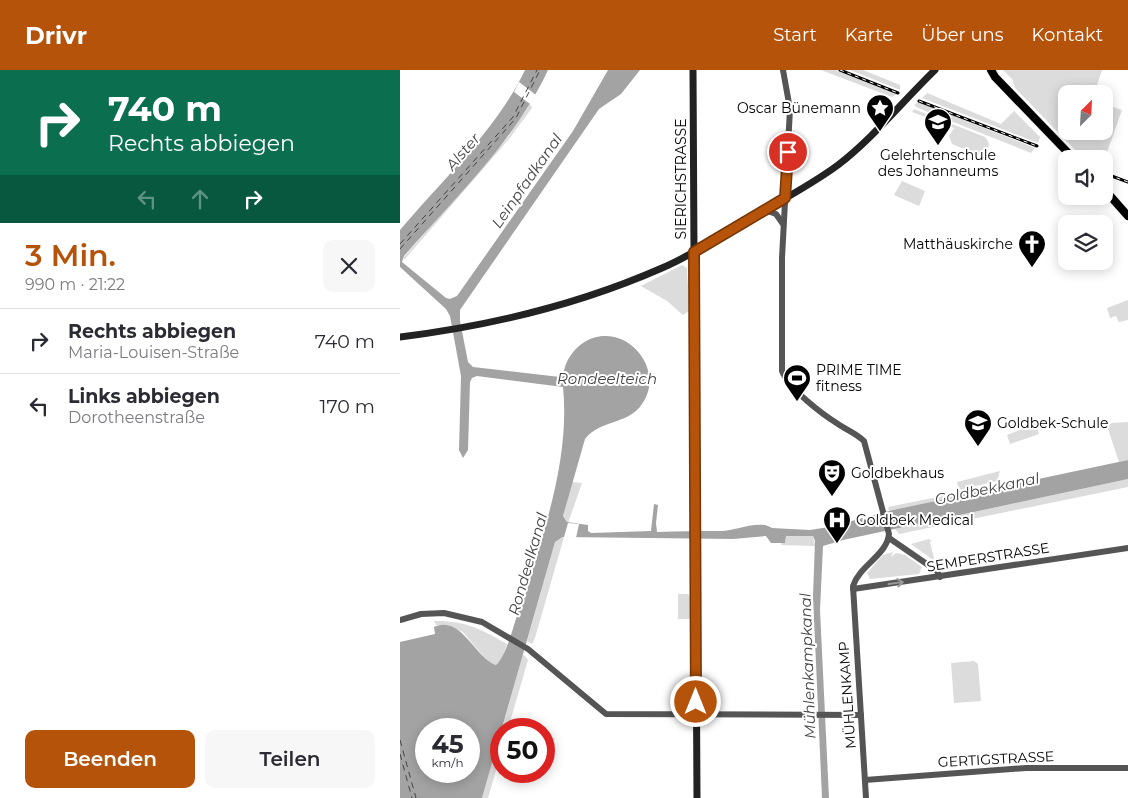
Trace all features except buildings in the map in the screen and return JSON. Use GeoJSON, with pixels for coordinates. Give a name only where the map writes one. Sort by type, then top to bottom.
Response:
{"type":"FeatureCollection","features":[{"type":"Feature","properties":{"kind":"main road","name":"SIERICHSTRASSE"},"geometry":{"type":"LineString","coordinates":[[693,70],[697,798]]}},
{"type":"Feature","properties":{"kind":"main road"},"geometry":{"type":"LineString","coordinates":[[400,337],[461,327],[544,308],[612,287],[661,269],[694,252],[825,174],[852,153],[935,70]]}},
{"type":"Feature","properties":{"kind":"main road"},"geometry":{"type":"LineString","coordinates":[[984,70],[993,73],[1066,150]]}},
{"type":"Feature","properties":{"kind":"main road"},"geometry":{"type":"LineString","coordinates":[[1113,197],[1128,209]]}},
{"type":"Feature","properties":{"kind":"main road"},"geometry":{"type":"LineString","coordinates":[[1120,204],[1128,216]]}},
{"type":"Feature","properties":{"kind":"street"},"geometry":{"type":"LineString","coordinates":[[783,70],[790,109],[783,224],[781,367],[785,378],[830,418],[860,437],[868,454],[889,531],[889,538],[856,577],[853,589]]}},
{"type":"Feature","properties":{"kind":"street"},"geometry":{"type":"LineString","coordinates":[[765,210],[776,214],[783,224]]}},
{"type":"Feature","properties":{"kind":"street"},"geometry":{"type":"LineString","coordinates":[[889,538],[937,571],[940,577]]}},
{"type":"Feature","properties":{"kind":"street","name":"SEMPERSTRASSE"},"geometry":{"type":"LineString","coordinates":[[853,589],[1128,548]]}},
{"type":"Feature","properties":{"kind":"street","name":"MÜHLENKAMP"},"geometry":{"type":"LineString","coordinates":[[853,589],[866,798]]}},
{"type":"Feature","properties":{"kind":"street"},"geometry":{"type":"LineString","coordinates":[[400,620],[427,614],[455,614],[478,620],[525,647],[604,713],[861,715]]}},
{"type":"Feature","properties":{"kind":"street","name":"GERTIGSTRASSE"},"geometry":{"type":"LineString","coordinates":[[866,780],[1026,768],[1128,768]]}},
{"type":"Feature","properties":{"kind":"shaded area"},"geometry":{"type":"Polygon","coordinates":[[[821,70],[836,70],[896,94],[892,97],[821,70]]]}},
{"type":"Feature","properties":{"kind":"shaded area"},"geometry":{"type":"Polygon","coordinates":[[[850,70],[863,70],[900,85],[900,90],[850,70]]]}},
{"type":"Feature","properties":{"kind":"shaded area"},"geometry":{"type":"Polygon","coordinates":[[[1003,70],[1102,70],[1097,85],[1058,85],[1058,132],[1015,88],[1012,79],[1003,70]]]}},
{"type":"Feature","properties":{"kind":"shaded area"},"geometry":{"type":"Polygon","coordinates":[[[927,93],[1001,124],[1014,111],[1040,137],[1038,143],[922,98],[927,93]]]}},
{"type":"Feature","properties":{"kind":"shaded area"},"geometry":{"type":"Polygon","coordinates":[[[918,102],[1035,148],[1031,153],[918,108],[914,105],[918,102]]]}},
{"type":"Feature","properties":{"kind":"shaded area"},"geometry":{"type":"Polygon","coordinates":[[[530,104],[532,108],[509,139],[404,260],[404,257],[508,137],[530,104]]]}},
{"type":"Feature","properties":{"kind":"shaded area"},"geometry":{"type":"Polygon","coordinates":[[[1113,107],[1122,110],[1113,136],[1113,107]]]}},
{"type":"Feature","properties":{"kind":"shaded area"},"geometry":{"type":"Polygon","coordinates":[[[914,109],[985,137],[989,143],[988,150],[979,155],[952,144],[949,136],[954,128],[912,112],[914,109]]]}},
{"type":"Feature","properties":{"kind":"shaded area"},"geometry":{"type":"Polygon","coordinates":[[[1065,140],[1111,140],[1108,150],[1075,150],[1065,140]]]}},
{"type":"Feature","properties":{"kind":"shaded area"},"geometry":{"type":"Polygon","coordinates":[[[902,181],[925,191],[919,206],[894,195],[902,181]]]}},
{"type":"Feature","properties":{"kind":"shaded area"},"geometry":{"type":"Polygon","coordinates":[[[682,265],[687,268],[689,311],[683,315],[667,301],[641,286],[682,265]]]}},
{"type":"Feature","properties":{"kind":"shaded area"},"geometry":{"type":"Polygon","coordinates":[[[1128,300],[1128,320],[1119,322],[1116,316],[1110,318],[1107,308],[1128,300]]]}},
{"type":"Feature","properties":{"kind":"shaded area"},"geometry":{"type":"Polygon","coordinates":[[[1128,422],[1128,460],[1119,462],[1107,426],[1112,423],[1128,422]]]}},
{"type":"Feature","properties":{"kind":"shaded area"},"geometry":{"type":"Polygon","coordinates":[[[1036,424],[1039,434],[1010,444],[1007,435],[1036,424]]]}},
{"type":"Feature","properties":{"kind":"shaded area"},"geometry":{"type":"Polygon","coordinates":[[[1000,471],[997,481],[959,490],[957,482],[1000,471]]]}},
{"type":"Feature","properties":{"kind":"shaded area"},"geometry":{"type":"Polygon","coordinates":[[[1128,479],[1128,487],[899,534],[895,529],[1128,479]]]}},
{"type":"Feature","properties":{"kind":"shaded area"},"geometry":{"type":"Polygon","coordinates":[[[572,482],[582,483],[568,523],[563,516],[572,482]]]}},
{"type":"Feature","properties":{"kind":"shaded area"},"geometry":{"type":"Polygon","coordinates":[[[1002,484],[1004,486],[889,511],[888,507],[1002,484]]]}},
{"type":"Feature","properties":{"kind":"shaded area"},"geometry":{"type":"Polygon","coordinates":[[[786,536],[813,536],[815,546],[781,545],[781,543],[785,543],[786,536]]]}},
{"type":"Feature","properties":{"kind":"shaded area"},"geometry":{"type":"Polygon","coordinates":[[[564,537],[532,644],[527,641],[555,542],[564,537]]]}},
{"type":"Feature","properties":{"kind":"shaded area"},"geometry":{"type":"Polygon","coordinates":[[[929,539],[932,541],[930,542],[933,560],[911,544],[929,539]]]}},
{"type":"Feature","properties":{"kind":"shaded area"},"geometry":{"type":"Polygon","coordinates":[[[893,552],[891,557],[896,553],[905,555],[922,567],[919,574],[870,579],[867,573],[883,555],[893,552]]]}},
{"type":"Feature","properties":{"kind":"shaded area"},"geometry":{"type":"Polygon","coordinates":[[[678,594],[688,594],[690,597],[691,619],[678,619],[678,594]]]}},
{"type":"Feature","properties":{"kind":"shaded area"},"geometry":{"type":"Polygon","coordinates":[[[434,621],[454,622],[472,626],[507,644],[502,659],[496,665],[489,663],[463,632],[444,625],[436,625],[434,621]]]}},
{"type":"Feature","properties":{"kind":"shaded area"},"geometry":{"type":"Polygon","coordinates":[[[523,654],[528,660],[511,718],[505,718],[523,654]]]}},
{"type":"Feature","properties":{"kind":"shaded area"},"geometry":{"type":"Polygon","coordinates":[[[974,661],[978,664],[981,701],[954,703],[951,663],[974,661]]]}},
{"type":"Feature","properties":{"kind":"shaded area"},"geometry":{"type":"Polygon","coordinates":[[[490,769],[490,783],[492,783],[488,798],[482,798],[490,769]]]}},
{"type":"Feature","properties":{"kind":"water","name":"Rondeelteich"},"geometry":{"type":"Polygon","coordinates":[[[525,70],[548,70],[519,121],[501,145],[483,168],[404,256],[402,262],[446,298],[450,299],[457,296],[573,131],[608,70],[640,70],[621,94],[599,109],[460,310],[460,321],[468,362],[473,367],[560,377],[571,355],[577,348],[593,338],[607,336],[620,339],[631,345],[640,354],[647,366],[649,378],[648,391],[642,404],[629,416],[599,428],[585,439],[563,516],[567,522],[588,525],[588,531],[591,533],[651,531],[654,504],[658,505],[657,532],[727,531],[754,525],[810,530],[829,527],[893,510],[1128,460],[1128,479],[843,540],[823,546],[820,610],[829,798],[822,798],[813,596],[815,541],[813,536],[786,536],[785,543],[771,543],[766,536],[733,539],[563,537],[555,542],[505,718],[490,718],[490,770],[482,798],[400,798],[400,642],[435,634],[434,627],[444,625],[460,632],[482,655],[496,665],[504,652],[512,632],[523,593],[526,593],[548,517],[563,439],[563,387],[477,376],[472,378],[470,382],[468,450],[463,458],[459,450],[461,376],[450,316],[446,309],[400,267],[400,230],[485,133],[525,70]]]}},
{"type":"Feature","properties":{"kind":"pier"},"geometry":{"type":"Polygon","coordinates":[[[519,82],[536,95],[530,104],[514,92],[519,82]]]}},
{"type":"Feature","properties":{"kind":"pier"},"geometry":{"type":"Polygon","coordinates":[[[568,523],[579,524],[576,538],[564,537],[568,523]]]}},
{"type":"Feature","properties":{"kind":"ferry route"},"geometry":{"type":"LineString","coordinates":[[400,244],[513,117],[537,70]]}},
{"type":"Feature","properties":{"kind":"ferry route"},"geometry":{"type":"LineString","coordinates":[[400,249],[516,118],[540,70]]}},
{"type":"Feature","properties":{"kind":"ferry route"},"geometry":{"type":"LineString","coordinates":[[400,740],[416,798]]}},
{"type":"Feature","properties":{"kind":"ferry route"},"geometry":{"type":"LineString","coordinates":[[400,754],[412,798]]}},
{"type":"Feature","properties":{"kind":"railway"},"geometry":{"type":"LineString","coordinates":[[840,70],[898,93]]}},
{"type":"Feature","properties":{"kind":"railway"},"geometry":{"type":"LineString","coordinates":[[919,101],[1037,146]]}},
{"type":"Feature","properties":{"kind":"railway"},"geometry":{"type":"LineString","coordinates":[[1113,176],[1128,182]]}},
{"type":"Feature","properties":{"kind":"place","name":"Oscar Bünemann"},"geometry":{"type":"Point","coordinates":[880,132]}},
{"type":"Feature","properties":{"kind":"place","name":"Gelehrtenschule des Johanneums"},"geometry":{"type":"Point","coordinates":[938,146]}},
{"type":"Feature","properties":{"kind":"place","name":"Matthäuskirche"},"geometry":{"type":"Point","coordinates":[1032,268]}},
{"type":"Feature","properties":{"kind":"place","name":"PRIME TIME fitness"},"geometry":{"type":"Point","coordinates":[797,402]}},
{"type":"Feature","properties":{"kind":"place","name":"Goldbek-Schule"},"geometry":{"type":"Point","coordinates":[978,447]}},
{"type":"Feature","properties":{"kind":"place","name":"Goldbekhaus"},"geometry":{"type":"Point","coordinates":[832,497]}},
{"type":"Feature","properties":{"kind":"place","name":"Goldbek Medical"},"geometry":{"type":"Point","coordinates":[837,544]}},
{"type":"Feature","properties":{"kind":"route"},"geometry":{"type":"LineString","coordinates":[[696,702],[694,252],[785,198],[788,152]]}},
{"type":"Feature","properties":{"kind":"water label","name":"Alster"},"geometry":{"type":"Point","coordinates":[463,152]}},
{"type":"Feature","properties":{"kind":"water label","name":"Leinpfadkanal"},"geometry":{"type":"Point","coordinates":[527,181]}},
{"type":"Feature","properties":{"kind":"water label","name":"Goldbekkanal"},"geometry":{"type":"Point","coordinates":[987,489]}},
{"type":"Feature","properties":{"kind":"water label","name":"Rondeelkanal"},"geometry":{"type":"Point","coordinates":[528,564]}},
{"type":"Feature","properties":{"kind":"water label","name":"Mühlenkampkanal"},"geometry":{"type":"Point","coordinates":[808,666]}}]}
